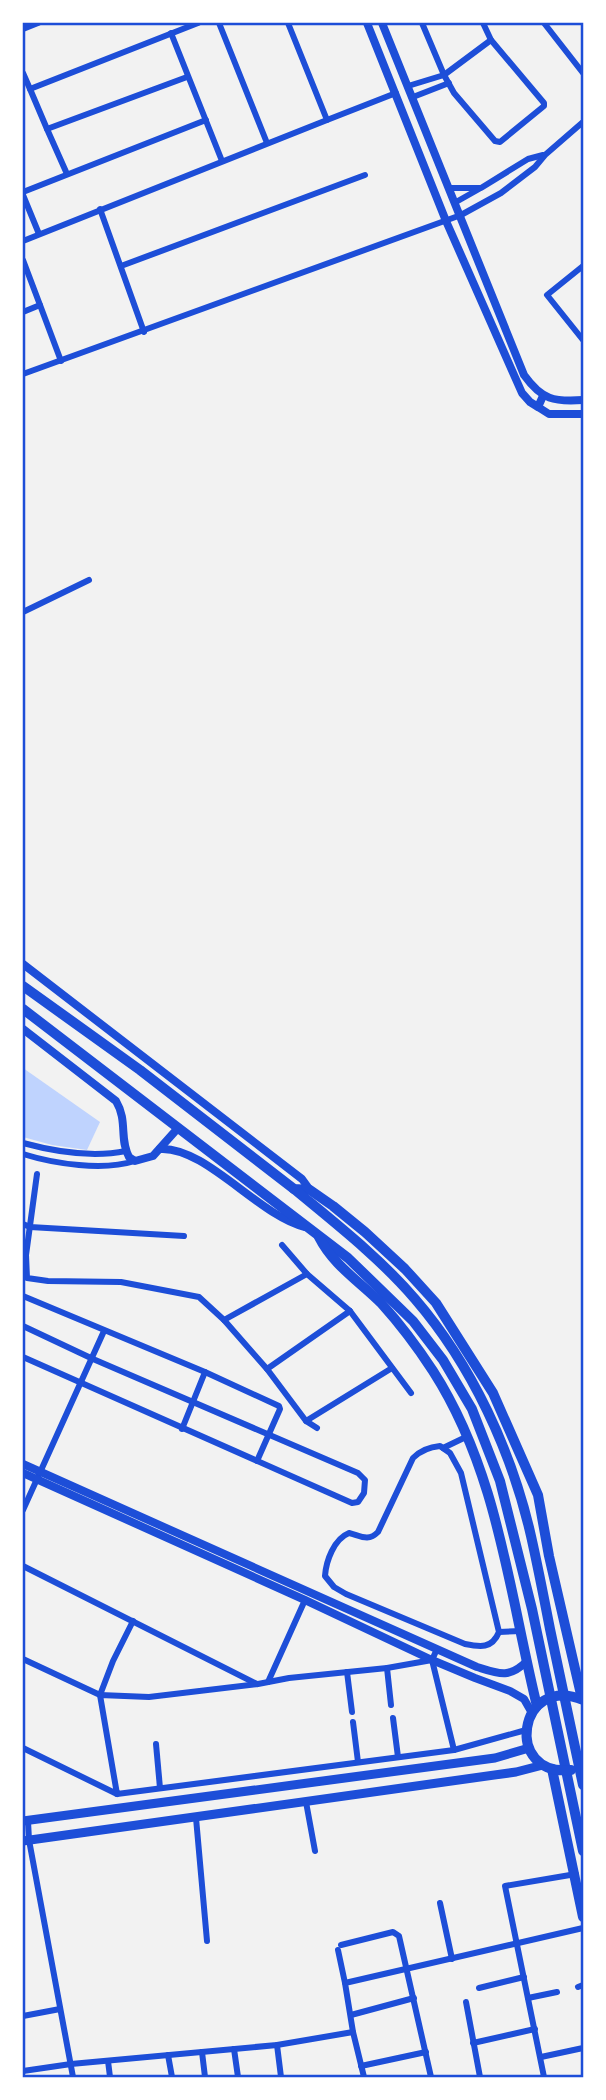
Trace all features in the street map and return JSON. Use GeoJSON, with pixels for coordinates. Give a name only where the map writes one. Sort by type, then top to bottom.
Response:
{"type":"FeatureCollection","features":[{"type":"Feature","properties":{"kind":"main road"},"geometry":{"type":"LineString","coordinates":[[23,986],[140,1069],[309,1202],[379,1262],[415,1299],[457,1357],[487,1409],[510,1466],[531,1534],[583,1785]]}},
{"type":"Feature","properties":{"kind":"main road"},"geometry":{"type":"LineString","coordinates":[[23,1009],[339,1251],[405,1313],[443,1360],[472,1409],[500,1481],[532,1609],[583,1851]]}},
{"type":"Feature","properties":{"kind":"main road"},"geometry":{"type":"LineString","coordinates":[[293,1189],[310,1190],[365,1232],[405,1269],[436,1303],[493,1393],[538,1495],[583,1699]]}},
{"type":"Feature","properties":{"kind":"main road"},"geometry":{"type":"LineString","coordinates":[[313,1231],[334,1261],[382,1304],[408,1336],[433,1372],[468,1436],[501,1539],[527,1661],[534,1709],[526,1730],[529,1748],[547,1767],[576,1874],[583,1917]]}},
{"type":"Feature","properties":{"kind":"main road"},"geometry":{"type":"LineString","coordinates":[[513,1595],[556,1585]]}},
{"type":"Feature","properties":{"kind":"main road"},"geometry":{"type":"LineString","coordinates":[[534,1709],[546,1699],[558,1695],[583,1699]]}},
{"type":"Feature","properties":{"kind":"main road"},"geometry":{"type":"LineString","coordinates":[[25,1821],[495,1758],[529,1748]]}},
{"type":"Feature","properties":{"kind":"main road"},"geometry":{"type":"LineString","coordinates":[[26,1840],[547,1767],[562,1771],[583,1766]]}},
{"type":"Feature","properties":{"kind":"street"},"geometry":{"type":"LineString","coordinates":[[23,29],[38,23]]}},
{"type":"Feature","properties":{"kind":"street"},"geometry":{"type":"LineString","coordinates":[[30,89],[198,23]]}},
{"type":"Feature","properties":{"kind":"street"},"geometry":{"type":"LineString","coordinates":[[219,23],[267,143]]}},
{"type":"Feature","properties":{"kind":"street"},"geometry":{"type":"LineString","coordinates":[[288,23],[327,120]]}},
{"type":"Feature","properties":{"kind":"street"},"geometry":{"type":"LineString","coordinates":[[368,23],[446,221],[522,393],[530,402],[550,414],[583,414]]}},
{"type":"Feature","properties":{"kind":"street"},"geometry":{"type":"LineString","coordinates":[[383,23],[524,375],[543,396],[559,402],[583,400]]}},
{"type":"Feature","properties":{"kind":"street"},"geometry":{"type":"LineString","coordinates":[[422,23],[454,93],[495,141],[503,141],[544,106],[542,100],[491,40],[484,23]]}},
{"type":"Feature","properties":{"kind":"street"},"geometry":{"type":"LineString","coordinates":[[544,23],[583,73]]}},
{"type":"Feature","properties":{"kind":"street"},"geometry":{"type":"LineString","coordinates":[[171,33],[222,161]]}},
{"type":"Feature","properties":{"kind":"street"},"geometry":{"type":"LineString","coordinates":[[408,86],[444,75],[491,40]]}},
{"type":"Feature","properties":{"kind":"street"},"geometry":{"type":"LineString","coordinates":[[23,73],[67,174]]}},
{"type":"Feature","properties":{"kind":"street"},"geometry":{"type":"LineString","coordinates":[[47,129],[187,77]]}},
{"type":"Feature","properties":{"kind":"street"},"geometry":{"type":"LineString","coordinates":[[412,97],[449,83]]}},
{"type":"Feature","properties":{"kind":"street"},"geometry":{"type":"LineString","coordinates":[[23,241],[396,93]]}},
{"type":"Feature","properties":{"kind":"street"},"geometry":{"type":"LineString","coordinates":[[39,234],[23,193],[206,120]]}},
{"type":"Feature","properties":{"kind":"street"},"geometry":{"type":"LineString","coordinates":[[23,374],[461,215],[495,197],[535,167],[583,122]]}},
{"type":"Feature","properties":{"kind":"street"},"geometry":{"type":"LineString","coordinates":[[456,202],[528,159],[545,155]]}},
{"type":"Feature","properties":{"kind":"street"},"geometry":{"type":"LineString","coordinates":[[121,266],[365,175]]}},
{"type":"Feature","properties":{"kind":"street"},"geometry":{"type":"LineString","coordinates":[[449,188],[481,188]]}},
{"type":"Feature","properties":{"kind":"street"},"geometry":{"type":"LineString","coordinates":[[100,209],[144,332]]}},
{"type":"Feature","properties":{"kind":"street"},"geometry":{"type":"LineString","coordinates":[[23,260],[61,360]]}},
{"type":"Feature","properties":{"kind":"street"},"geometry":{"type":"LineString","coordinates":[[583,266],[547,295],[583,340]]}},
{"type":"Feature","properties":{"kind":"street"},"geometry":{"type":"LineString","coordinates":[[23,312],[40,305]]}},
{"type":"Feature","properties":{"kind":"street"},"geometry":{"type":"LineString","coordinates":[[538,407],[543,396]]}},
{"type":"Feature","properties":{"kind":"street"},"geometry":{"type":"LineString","coordinates":[[23,612],[89,580]]}},
{"type":"Feature","properties":{"kind":"street"},"geometry":{"type":"LineString","coordinates":[[23,964],[302,1179],[310,1190]]}},
{"type":"Feature","properties":{"kind":"street"},"geometry":{"type":"LineString","coordinates":[[23,1028],[116,1101],[123,1112],[126,1151],[135,1161]]}},
{"type":"Feature","properties":{"kind":"street"},"geometry":{"type":"LineString","coordinates":[[23,1154],[69,1163],[104,1166],[135,1161],[153,1156],[178,1128]]}},
{"type":"Feature","properties":{"kind":"street"},"geometry":{"type":"LineString","coordinates":[[23,1143],[47,1150],[85,1154],[126,1151]]}},
{"type":"Feature","properties":{"kind":"street"},"geometry":{"type":"LineString","coordinates":[[160,1149],[179,1151],[209,1167],[276,1214],[313,1231]]}},
{"type":"Feature","properties":{"kind":"street"},"geometry":{"type":"LineString","coordinates":[[37,1174],[25,1278],[121,1282],[199,1297],[224,1320],[267,1369],[306,1421],[317,1428]]}},
{"type":"Feature","properties":{"kind":"street"},"geometry":{"type":"LineString","coordinates":[[23,1224],[30,1227],[184,1236]]}},
{"type":"Feature","properties":{"kind":"street"},"geometry":{"type":"LineString","coordinates":[[282,1245],[307,1274],[350,1311],[411,1393]]}},
{"type":"Feature","properties":{"kind":"street"},"geometry":{"type":"LineString","coordinates":[[224,1320],[307,1274]]}},
{"type":"Feature","properties":{"kind":"street"},"geometry":{"type":"LineString","coordinates":[[23,1296],[279,1406],[257,1461]]}},
{"type":"Feature","properties":{"kind":"street"},"geometry":{"type":"LineString","coordinates":[[267,1369],[350,1311]]}},
{"type":"Feature","properties":{"kind":"street"},"geometry":{"type":"LineString","coordinates":[[23,1326],[358,1473],[365,1480],[364,1493],[358,1502],[352,1503],[23,1357]]}},
{"type":"Feature","properties":{"kind":"street"},"geometry":{"type":"LineString","coordinates":[[23,1510],[104,1331]]}},
{"type":"Feature","properties":{"kind":"street"},"geometry":{"type":"LineString","coordinates":[[306,1421],[393,1368]]}},
{"type":"Feature","properties":{"kind":"street"},"geometry":{"type":"LineString","coordinates":[[181,1429],[205,1372]]}},
{"type":"Feature","properties":{"kind":"street"},"geometry":{"type":"LineString","coordinates":[[443,1448],[468,1436]]}},
{"type":"Feature","properties":{"kind":"street"},"geometry":{"type":"LineString","coordinates":[[499,1632],[461,1473],[450,1452],[440,1446],[430,1447],[413,1458],[378,1532],[365,1539],[349,1533],[337,1541],[325,1576],[334,1587],[343,1592],[472,1646],[489,1645],[499,1632],[521,1631]]}},
{"type":"Feature","properties":{"kind":"street"},"geometry":{"type":"LineString","coordinates":[[23,1464],[38,1476],[432,1660],[510,1691],[534,1709]]}},
{"type":"Feature","properties":{"kind":"street"},"geometry":{"type":"LineString","coordinates":[[23,1473],[38,1476],[488,1671],[505,1674],[520,1668],[527,1661]]}},
{"type":"Feature","properties":{"kind":"street"},"geometry":{"type":"LineString","coordinates":[[23,1566],[258,1685]]}},
{"type":"Feature","properties":{"kind":"street"},"geometry":{"type":"LineString","coordinates":[[338,1606],[343,1592]]}},
{"type":"Feature","properties":{"kind":"street"},"geometry":{"type":"LineString","coordinates":[[268,1682],[305,1600]]}},
{"type":"Feature","properties":{"kind":"street"},"geometry":{"type":"LineString","coordinates":[[117,1794],[100,1695],[133,1621]]}},
{"type":"Feature","properties":{"kind":"street"},"geometry":{"type":"LineString","coordinates":[[465,1662],[472,1646]]}},
{"type":"Feature","properties":{"kind":"street"},"geometry":{"type":"LineString","coordinates":[[436,1649],[432,1660],[454,1750]]}},
{"type":"Feature","properties":{"kind":"street"},"geometry":{"type":"LineString","coordinates":[[23,1659],[100,1695],[149,1697],[258,1685],[289,1678],[387,1668],[432,1660]]}},
{"type":"Feature","properties":{"kind":"street"},"geometry":{"type":"LineString","coordinates":[[387,1668],[391,1705]]}},
{"type":"Feature","properties":{"kind":"street"},"geometry":{"type":"LineString","coordinates":[[347,1672],[352,1712]]}},
{"type":"Feature","properties":{"kind":"street"},"geometry":{"type":"LineString","coordinates":[[393,1718],[398,1757]]}},
{"type":"Feature","properties":{"kind":"street"},"geometry":{"type":"LineString","coordinates":[[353,1722],[358,1762]]}},
{"type":"Feature","properties":{"kind":"street"},"geometry":{"type":"LineString","coordinates":[[23,1748],[117,1794],[454,1750],[526,1730]]}},
{"type":"Feature","properties":{"kind":"street"},"geometry":{"type":"LineString","coordinates":[[156,1744],[160,1788]]}},
{"type":"Feature","properties":{"kind":"street"},"geometry":{"type":"LineString","coordinates":[[306,1802],[315,1852]]}},
{"type":"Feature","properties":{"kind":"street"},"geometry":{"type":"LineString","coordinates":[[196,1818],[207,1941]]}},
{"type":"Feature","properties":{"kind":"street"},"geometry":{"type":"LineString","coordinates":[[25,1821],[26,1840],[73,2077]]}},
{"type":"Feature","properties":{"kind":"street"},"geometry":{"type":"LineString","coordinates":[[544,2077],[505,1886],[576,1874]]}},
{"type":"Feature","properties":{"kind":"street"},"geometry":{"type":"LineString","coordinates":[[440,1903],[452,1959]]}},
{"type":"Feature","properties":{"kind":"street"},"geometry":{"type":"LineString","coordinates":[[345,1983],[583,1928]]}},
{"type":"Feature","properties":{"kind":"street"},"geometry":{"type":"LineString","coordinates":[[364,2077],[353,2032],[340,1948],[393,1932],[400,1939],[431,2077]]}},
{"type":"Feature","properties":{"kind":"street"},"geometry":{"type":"LineString","coordinates":[[479,1988],[524,1977]]}},
{"type":"Feature","properties":{"kind":"street"},"geometry":{"type":"LineString","coordinates":[[528,1998],[557,1992]]}},
{"type":"Feature","properties":{"kind":"street"},"geometry":{"type":"LineString","coordinates":[[351,2015],[414,1998]]}},
{"type":"Feature","properties":{"kind":"street"},"geometry":{"type":"LineString","coordinates":[[466,2002],[480,2077]]}},
{"type":"Feature","properties":{"kind":"street"},"geometry":{"type":"LineString","coordinates":[[23,2016],[60,2009]]}},
{"type":"Feature","properties":{"kind":"street"},"geometry":{"type":"LineString","coordinates":[[472,2043],[535,2029]]}},
{"type":"Feature","properties":{"kind":"street"},"geometry":{"type":"LineString","coordinates":[[23,2071],[277,2045],[353,2032]]}},
{"type":"Feature","properties":{"kind":"street"},"geometry":{"type":"LineString","coordinates":[[277,2045],[281,2077]]}},
{"type":"Feature","properties":{"kind":"street"},"geometry":{"type":"LineString","coordinates":[[541,2057],[583,2048]]}},
{"type":"Feature","properties":{"kind":"street"},"geometry":{"type":"LineString","coordinates":[[234,2049],[238,2077]]}},
{"type":"Feature","properties":{"kind":"street"},"geometry":{"type":"LineString","coordinates":[[202,2052],[205,2077]]}},
{"type":"Feature","properties":{"kind":"street"},"geometry":{"type":"LineString","coordinates":[[361,2066],[426,2052]]}},
{"type":"Feature","properties":{"kind":"street"},"geometry":{"type":"LineString","coordinates":[[168,2055],[172,2077]]}},
{"type":"Feature","properties":{"kind":"street"},"geometry":{"type":"LineString","coordinates":[[108,2061],[110,2077]]}},
{"type":"Feature","properties":{"kind":"water"},"geometry":{"type":"Polygon","coordinates":[[[23,1068],[100,1122],[87,1150],[23,1137],[23,1068]]]}}]}
